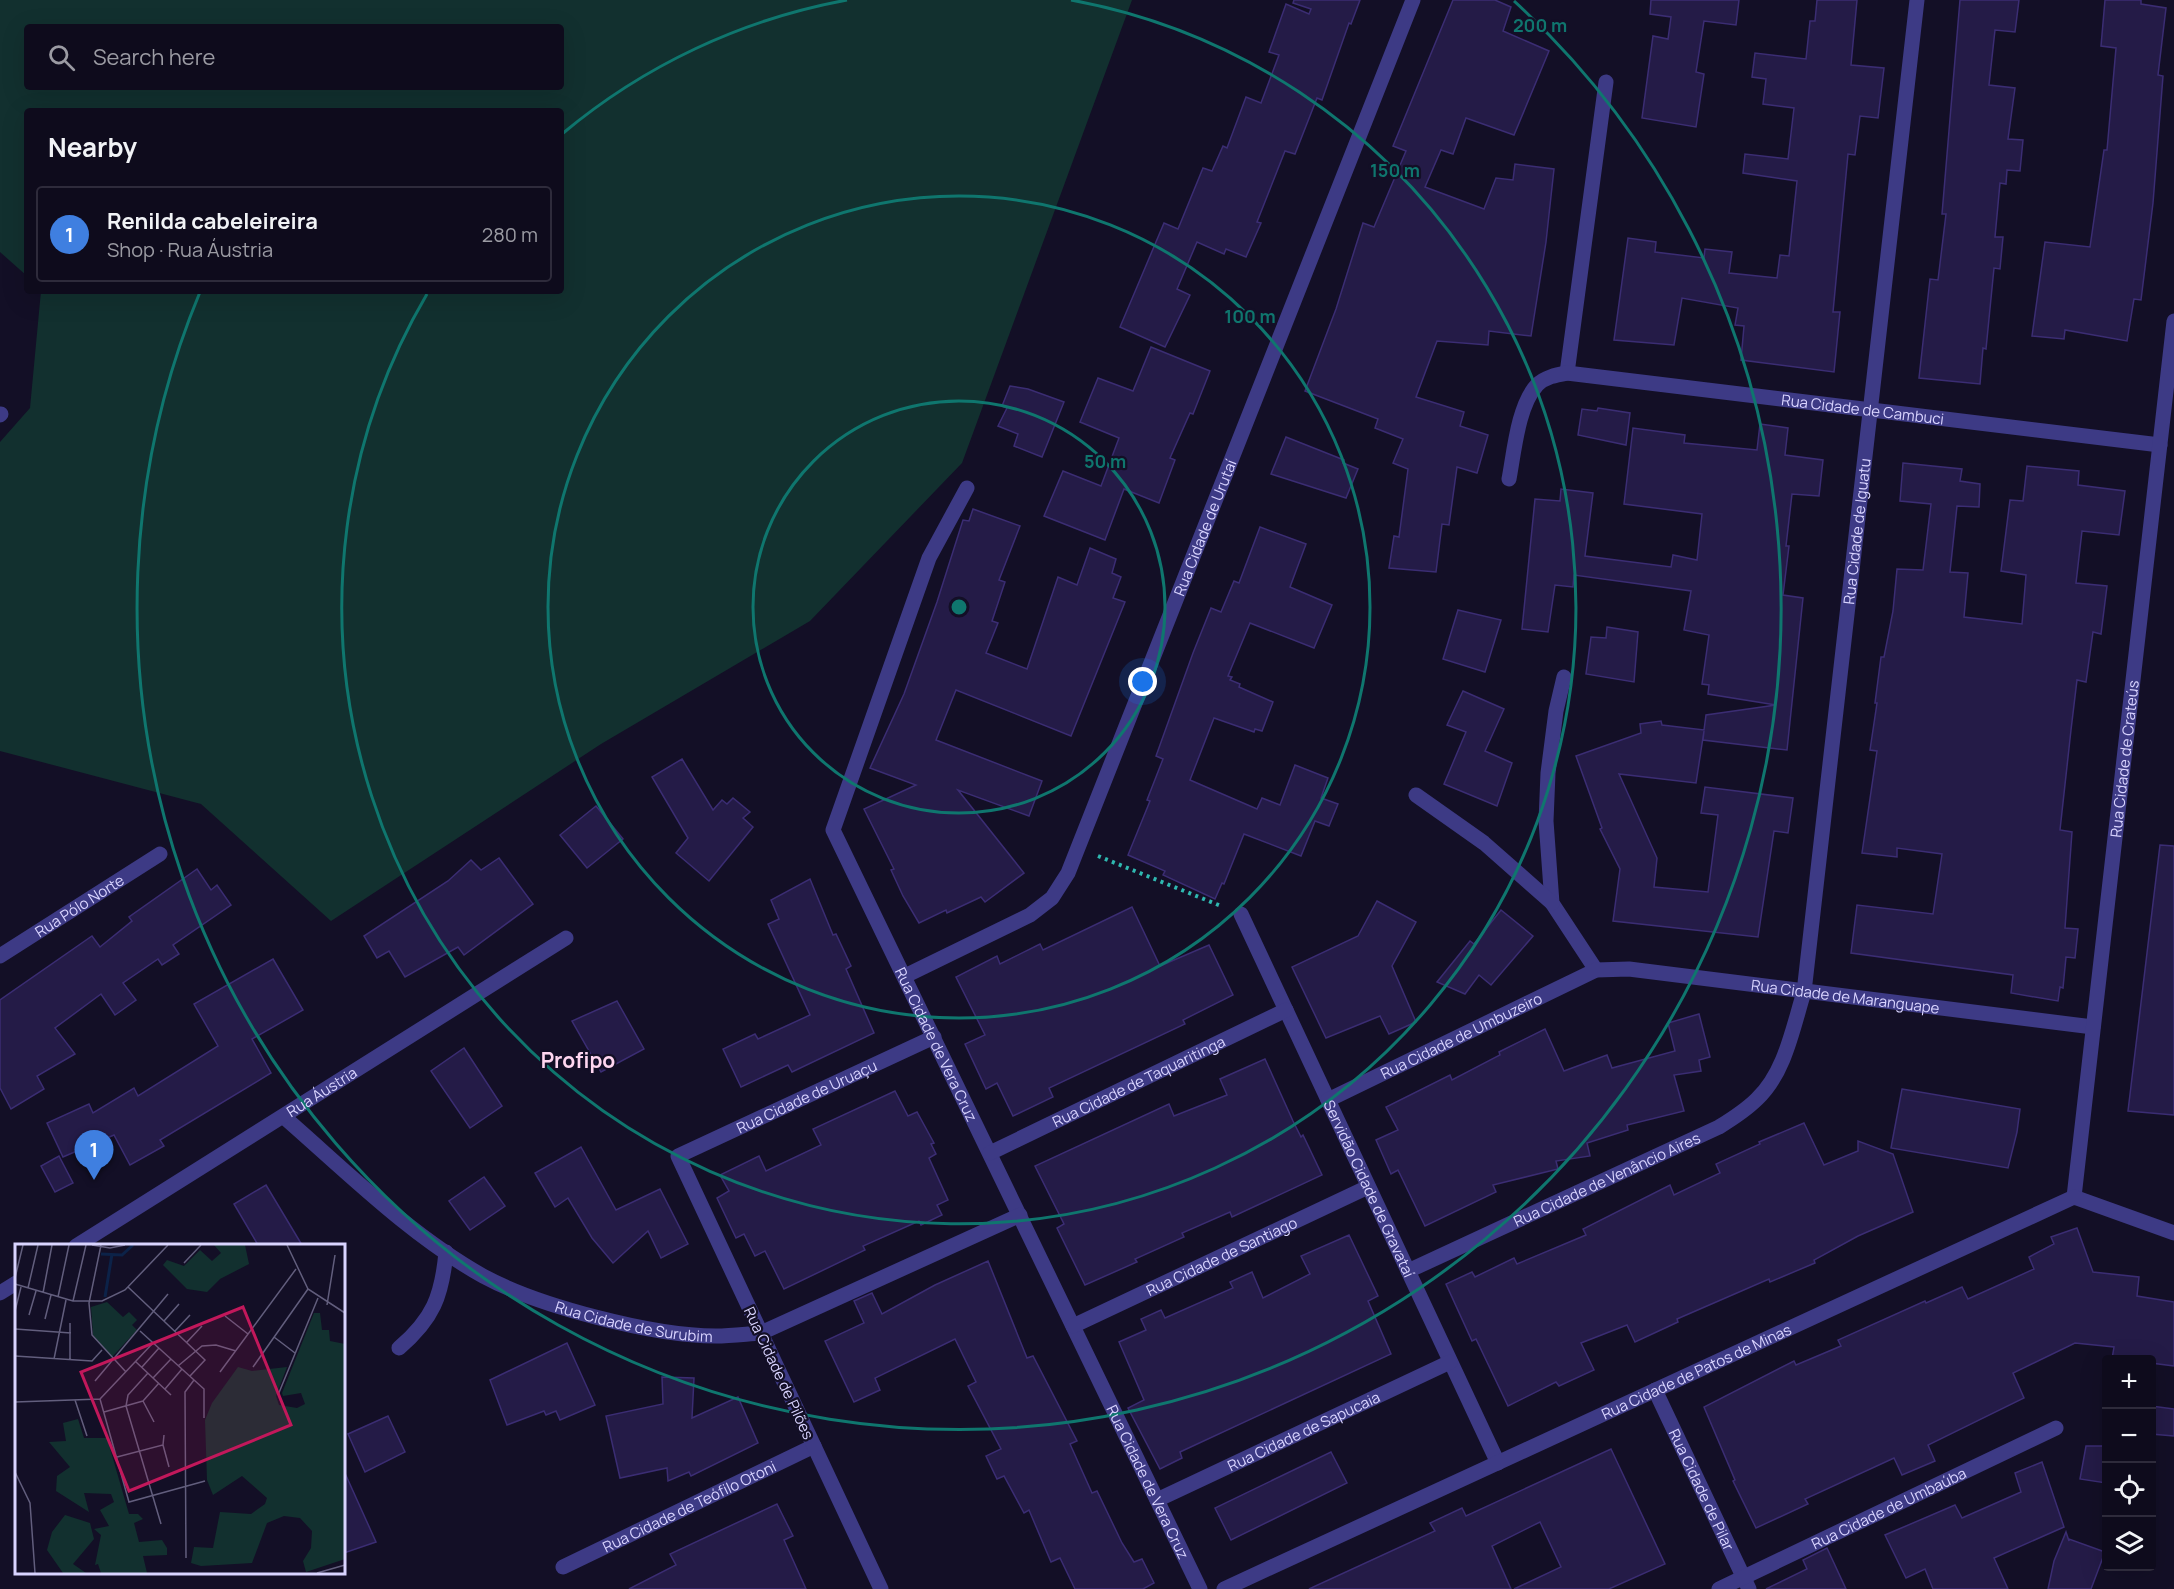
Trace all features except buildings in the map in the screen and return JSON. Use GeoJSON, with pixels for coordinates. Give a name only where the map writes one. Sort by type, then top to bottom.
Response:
{"type":"FeatureCollection","features":[{"type":"Feature","properties":{"kind":"street","name":"Rua Cidade de Urutaí"},"geometry":{"type":"LineString","coordinates":[[905,976],[1030,915],[1052,898],[1068,873],[1413,0]]}},
{"type":"Feature","properties":{"kind":"street","name":"Rua Cidade de Iguatu"},"geometry":{"type":"LineString","coordinates":[[1783,1058],[1804,992],[1917,0]]}},
{"type":"Feature","properties":{"kind":"street"},"geometry":{"type":"LineString","coordinates":[[1567,373],[1606,82]]}},
{"type":"Feature","properties":{"kind":"street","name":"Rua Cidade de Crateús"},"geometry":{"type":"LineString","coordinates":[[2074,1197],[2174,321]]}},
{"type":"Feature","properties":{"kind":"street","name":"Rua Cidade de Cambuci"},"geometry":{"type":"LineString","coordinates":[[1509,479],[1526,401],[1538,385],[1550,376],[1567,373],[2160,445]]}},
{"type":"Feature","properties":{"kind":"street","name":"Rua Cidade de Vera Cruz"},"geometry":{"type":"LineString","coordinates":[[967,488],[929,558],[833,830],[1200,1589]]}},
{"type":"Feature","properties":{"kind":"street"},"geometry":{"type":"LineString","coordinates":[[1552,903],[1546,821],[1548,774],[1556,711],[1564,676]]}},
{"type":"Feature","properties":{"kind":"street"},"geometry":{"type":"LineString","coordinates":[[1416,795],[1508,863],[1552,903],[1596,970]]}},
{"type":"Feature","properties":{"kind":"street","name":"Rua Pólo Norte"},"geometry":{"type":"LineString","coordinates":[[0,956],[160,854]]}},
{"type":"Feature","properties":{"kind":"street","name":"Servidão Cidade de Gravataí"},"geometry":{"type":"LineString","coordinates":[[1241,914],[1497,1463]]}},
{"type":"Feature","properties":{"kind":"street","name":"Rua Áustria"},"geometry":{"type":"LineString","coordinates":[[78,1244],[284,1118],[566,938]]}},
{"type":"Feature","properties":{"kind":"street","name":"Rua Cidade de Maranguape"},"geometry":{"type":"LineString","coordinates":[[1596,970],[1629,969],[2093,1027]]}},
{"type":"Feature","properties":{"kind":"street","name":"Rua Cidade de Umbuzeiro"},"geometry":{"type":"LineString","coordinates":[[1328,1100],[1596,970]]}},
{"type":"Feature","properties":{"kind":"street","name":"Rua Cidade de Taquaritinga"},"geometry":{"type":"LineString","coordinates":[[990,1153],[1286,1010]]}},
{"type":"Feature","properties":{"kind":"street","name":"Rua Cidade de Uruaçu"},"geometry":{"type":"LineString","coordinates":[[678,1156],[934,1037]]}},
{"type":"Feature","properties":{"kind":"street","name":"Rua Cidade de Venâncio Aires"},"geometry":{"type":"LineString","coordinates":[[1408,1271],[1719,1127],[1758,1098],[1772,1081],[1783,1058]]}},
{"type":"Feature","properties":{"kind":"street","name":"Rua Cidade de Surubim"},"geometry":{"type":"LineString","coordinates":[[284,1118],[401,1218],[446,1252],[485,1277],[535,1298],[599,1317],[658,1330],[715,1336],[761,1333],[1020,1215]]}},
{"type":"Feature","properties":{"kind":"street","name":"Rua Cidade de Pilões"},"geometry":{"type":"LineString","coordinates":[[678,1156],[881,1589]]}},
{"type":"Feature","properties":{"kind":"street","name":"Rua Cidade de Santiago"},"geometry":{"type":"LineString","coordinates":[[1073,1326],[1368,1187]]}},
{"type":"Feature","properties":{"kind":"street"},"geometry":{"type":"LineString","coordinates":[[2074,1197],[2174,1233]]}},
{"type":"Feature","properties":{"kind":"street","name":"Rua Cidade de Patos de Minas"},"geometry":{"type":"LineString","coordinates":[[1224,1589],[2074,1197]]}},
{"type":"Feature","properties":{"kind":"street"},"geometry":{"type":"LineString","coordinates":[[399,1348],[419,1331],[435,1306],[443,1281],[446,1252]]}},
{"type":"Feature","properties":{"kind":"street"},"geometry":{"type":"LineString","coordinates":[[0,1293],[15,1284]]}},
{"type":"Feature","properties":{"kind":"street","name":"Rua Cidade de Sapucaia"},"geometry":{"type":"LineString","coordinates":[[1157,1500],[1450,1362]]}},
{"type":"Feature","properties":{"kind":"street","name":"Rua Cidade de Pilar"},"geometry":{"type":"LineString","coordinates":[[1655,1390],[1746,1583]]}},
{"type":"Feature","properties":{"kind":"street","name":"Rua Cidade de Umbaúba"},"geometry":{"type":"LineString","coordinates":[[1719,1589],[1746,1583],[2056,1428]]}},
{"type":"Feature","properties":{"kind":"street","name":"Rua Cidade de Teófilo Otoni"},"geometry":{"type":"LineString","coordinates":[[563,1567],[814,1446]]}},
{"type":"Feature","properties":{"kind":"path"},"geometry":{"type":"LineString","coordinates":[[1078,848],[1241,914]]}},
{"type":"Feature","properties":{"kind":"green space"},"geometry":{"type":"Polygon","coordinates":[[[0,0],[1132,0],[962,463],[810,621],[601,744],[331,921],[201,804],[0,751],[0,442],[30,408],[41,294],[564,294],[564,108],[24,108],[24,273],[0,252],[0,0]]]}},
{"type":"Feature","properties":{"kind":"place","name":"Renilda cabeleireira"},"geometry":{"type":"Point","coordinates":[94,1180]}},
{"type":"Feature","properties":{"kind":"district","name":"Profipo"},"geometry":{"type":"Point","coordinates":[578,1060]}}]}
